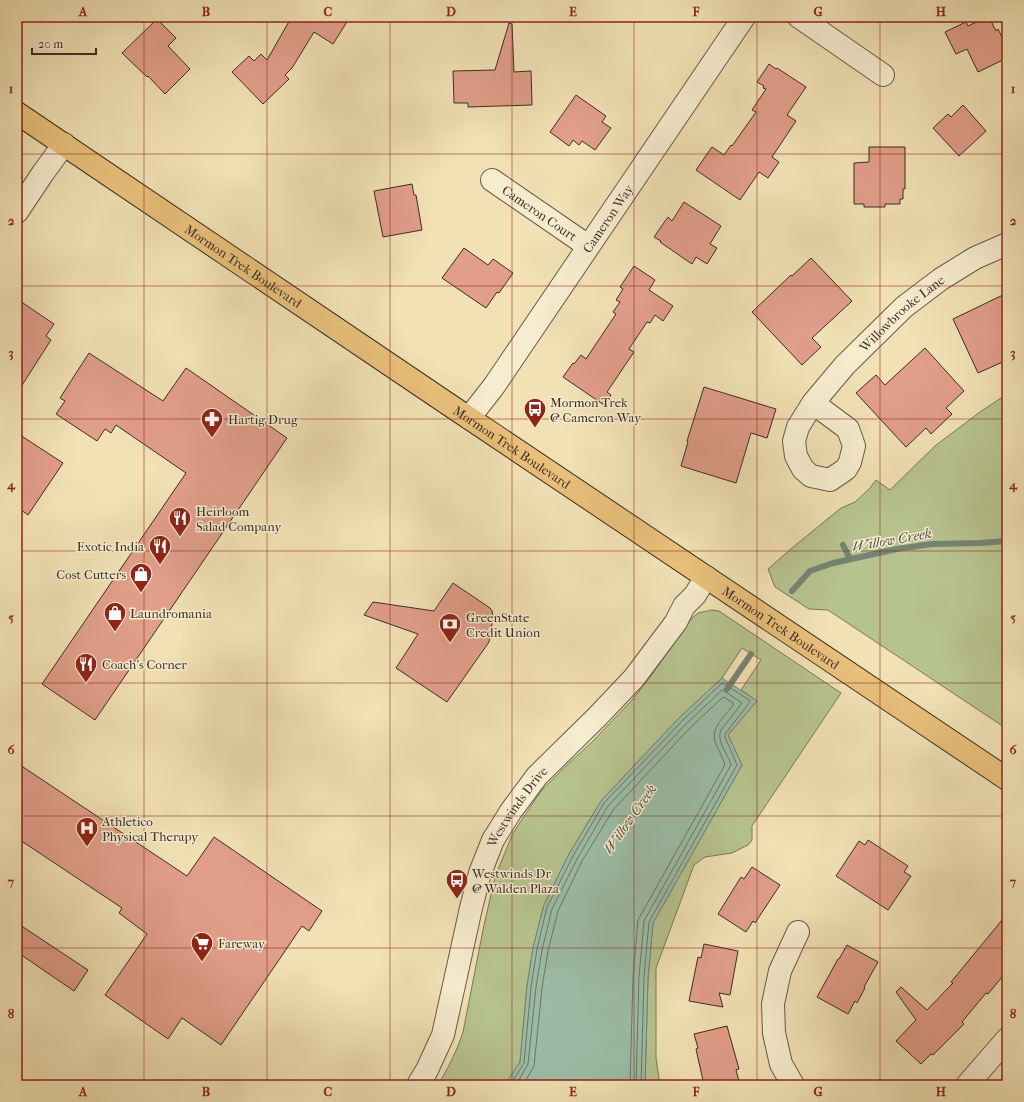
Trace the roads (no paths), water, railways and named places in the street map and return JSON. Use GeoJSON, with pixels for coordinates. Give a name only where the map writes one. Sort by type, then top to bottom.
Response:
{"type":"FeatureCollection","features":[{"type":"Feature","properties":{"kind":"main road","name":"Mormon Trek Boulevard"},"geometry":{"type":"LineString","coordinates":[[17,112],[469,418],[1007,779]]}},
{"type":"Feature","properties":{"kind":"street","name":"Cameron Way"},"geometry":{"type":"LineString","coordinates":[[469,418],[494,386],[744,17]]}},
{"type":"Feature","properties":{"kind":"street"},"geometry":{"type":"LineString","coordinates":[[799,17],[884,75]]}},
{"type":"Feature","properties":{"kind":"street"},"geometry":{"type":"LineString","coordinates":[[17,212],[64,144]]}},
{"type":"Feature","properties":{"kind":"street","name":"Cameron Court"},"geometry":{"type":"LineString","coordinates":[[492,180],[588,246]]}},
{"type":"Feature","properties":{"kind":"street","name":"Willowbrooke Lane"},"geometry":{"type":"LineString","coordinates":[[814,403],[845,365],[904,307],[947,275],[976,258],[1007,244]]}},
{"type":"Feature","properties":{"kind":"street","name":"Westwinds Drive"},"geometry":{"type":"LineString","coordinates":[[418,1085],[427,1070],[443,1035],[470,908],[480,873],[493,840],[511,811],[537,776],[634,678],[676,622],[684,606],[695,595],[706,577]]}},
{"type":"Feature","properties":{"kind":"street"},"geometry":{"type":"LineString","coordinates":[[793,1085],[781,1064],[774,1033],[773,1004],[780,971],[798,932]]}},
{"type":"Feature","properties":{"kind":"street"},"geometry":{"type":"LineString","coordinates":[[967,1085],[1007,1038]]}},
{"type":"Feature","properties":{"kind":"water"},"geometry":{"type":"Polygon","coordinates":[[[722,678],[757,701],[728,735],[742,765],[653,923],[648,978],[645,1085],[505,1085],[520,1062],[527,986],[533,948],[544,905],[569,854],[601,801],[679,718],[722,678]]]}},
{"type":"Feature","properties":{"kind":"waterway","name":"Willow Creek"},"geometry":{"type":"LineString","coordinates":[[792,591],[810,571],[833,563],[897,549],[932,544],[1007,541]]}},
{"type":"Feature","properties":{"kind":"waterway"},"geometry":{"type":"LineString","coordinates":[[843,545],[850,559]]}},
{"type":"Feature","properties":{"kind":"waterway","name":"Willow Creek"},"geometry":{"type":"LineString","coordinates":[[727,689],[751,654]]}},
{"type":"Feature","properties":{"kind":"place","name":"Mormon Trek @ Cameron Way"},"geometry":{"type":"Point","coordinates":[535,428]}},
{"type":"Feature","properties":{"kind":"place","name":"Hartig Drug"},"geometry":{"type":"Point","coordinates":[212,438]}},
{"type":"Feature","properties":{"kind":"place","name":"Heirloom Salad Company"},"geometry":{"type":"Point","coordinates":[180,538]}},
{"type":"Feature","properties":{"kind":"place","name":"Exotic India"},"geometry":{"type":"Point","coordinates":[160,566]}},
{"type":"Feature","properties":{"kind":"place","name":"Cost Cutters"},"geometry":{"type":"Point","coordinates":[141,594]}},
{"type":"Feature","properties":{"kind":"place","name":"Laundromania"},"geometry":{"type":"Point","coordinates":[115,632]}},
{"type":"Feature","properties":{"kind":"place","name":"GreenState Credit Union"},"geometry":{"type":"Point","coordinates":[450,644]}},
{"type":"Feature","properties":{"kind":"place","name":"Coach's Corner"},"geometry":{"type":"Point","coordinates":[86,684]}},
{"type":"Feature","properties":{"kind":"place","name":"Athletico Physical Therapy"},"geometry":{"type":"Point","coordinates":[87,848]}},
{"type":"Feature","properties":{"kind":"place","name":"Westwinds Dr @ Walden Plaza"},"geometry":{"type":"Point","coordinates":[457,900]}},
{"type":"Feature","properties":{"kind":"place","name":"Fareway"},"geometry":{"type":"Point","coordinates":[202,962]}}]}
